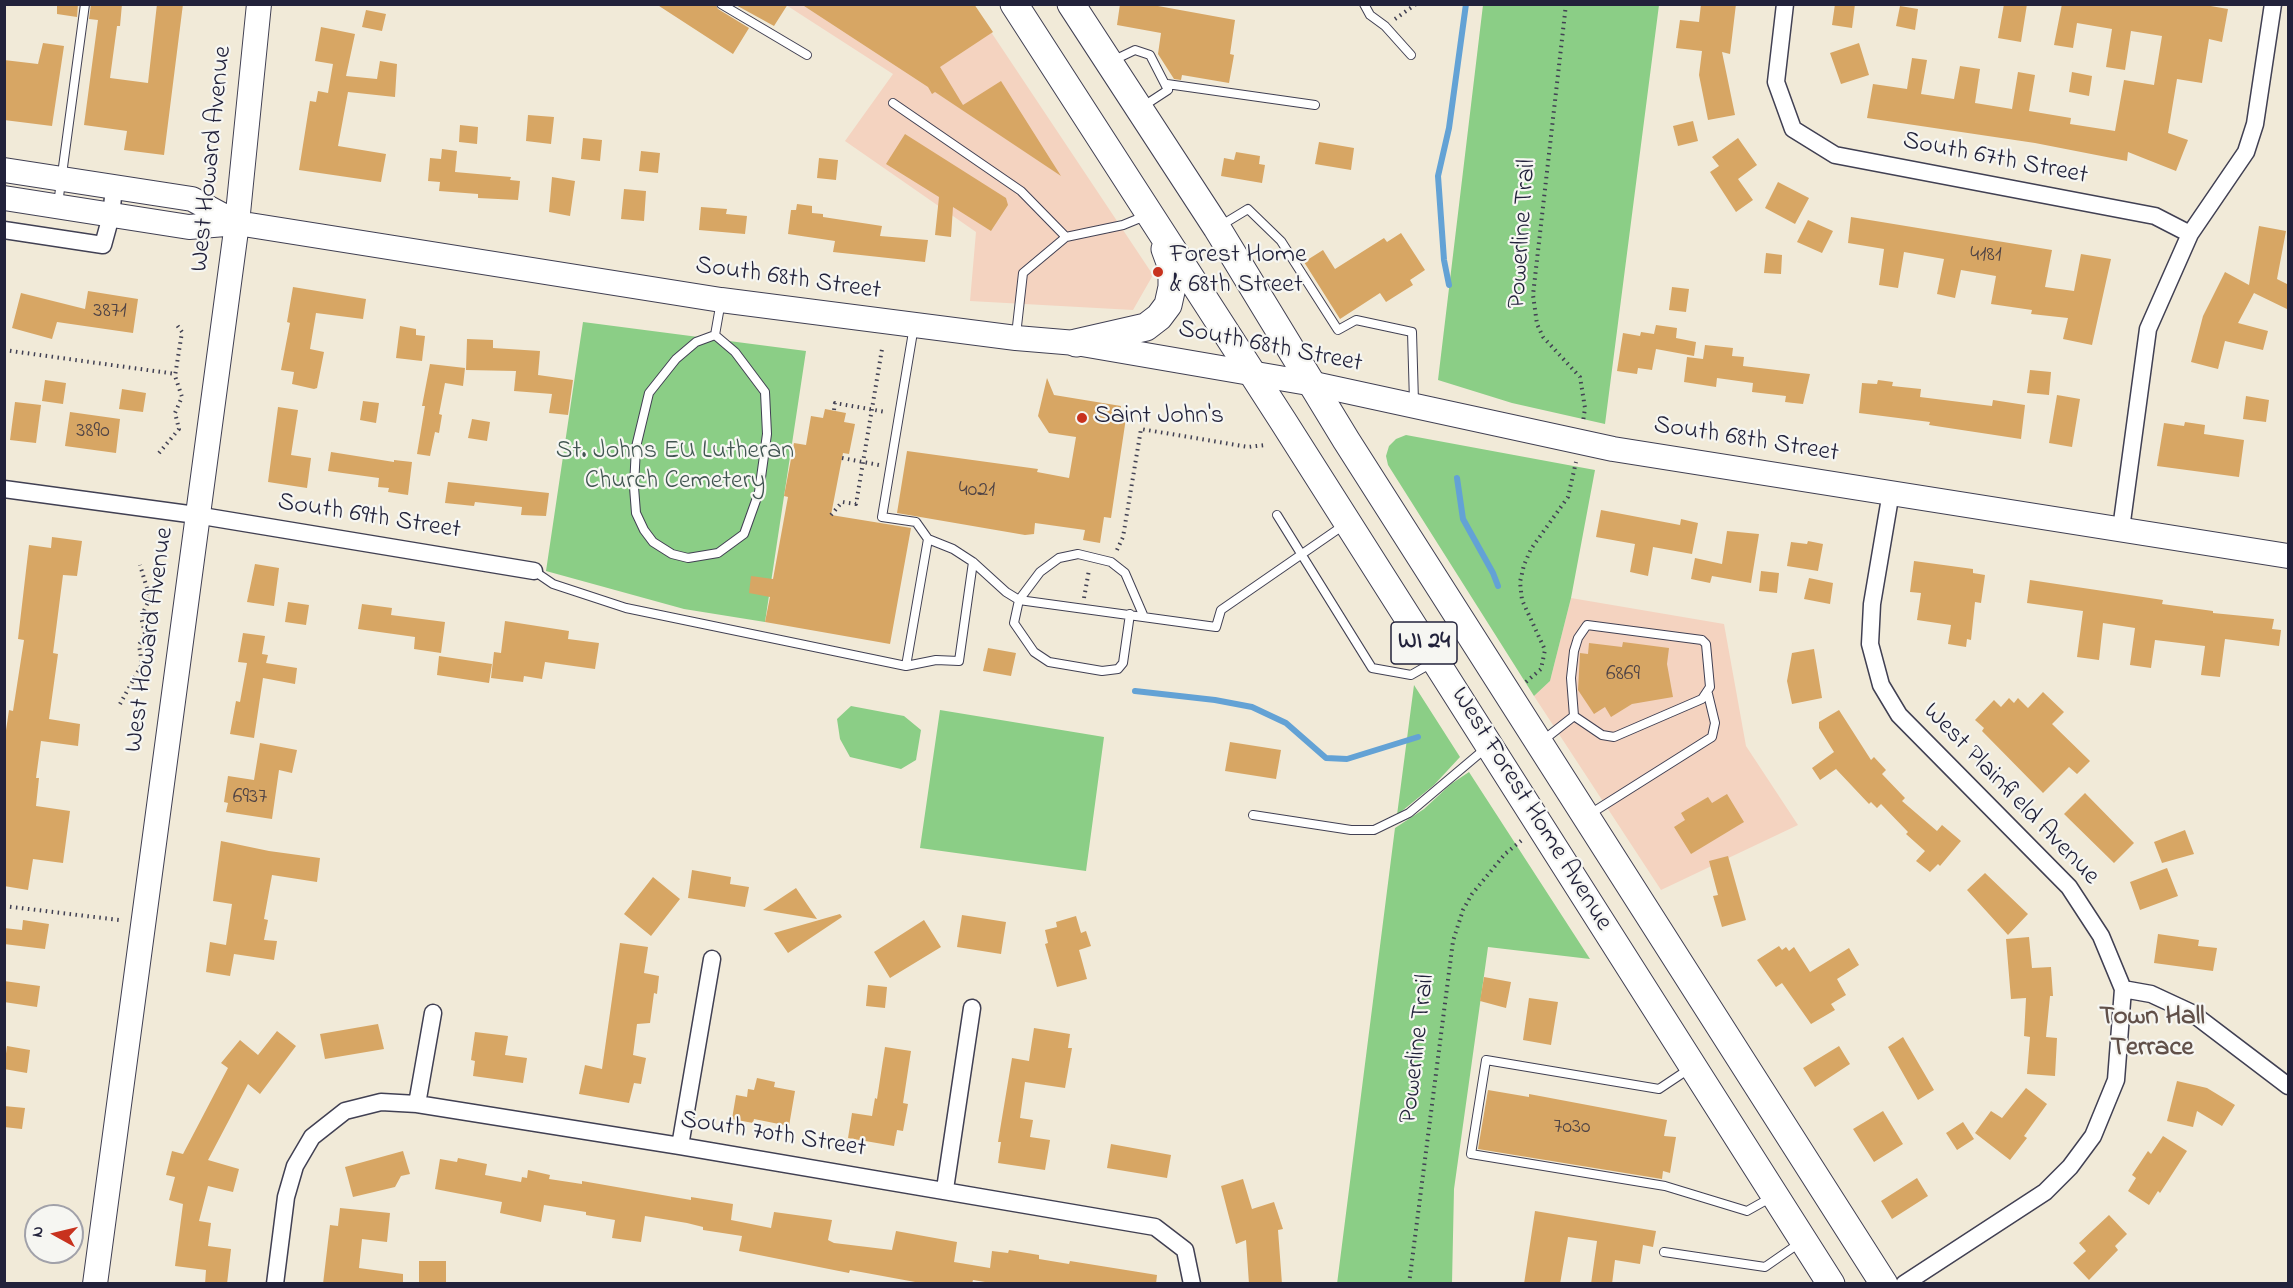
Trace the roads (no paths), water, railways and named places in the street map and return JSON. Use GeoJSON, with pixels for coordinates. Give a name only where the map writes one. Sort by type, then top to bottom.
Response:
{"type":"FeatureCollection","features":[{"type":"Feature","properties":{"kind":"main road","name":"West Forest Home Avenue"},"geometry":{"type":"LineString","coordinates":[[1014,4],[1251,371],[1831,1284]]}},
{"type":"Feature","properties":{"kind":"main road","name":"West Forest Home Avenue"},"geometry":{"type":"LineString","coordinates":[[1071,4],[1217,228],[1346,440],[1884,1284]]}},
{"type":"Feature","properties":{"kind":"main road"},"geometry":{"type":"LineString","coordinates":[[1076,343],[1146,327],[1159,317],[1168,305],[1172,287],[1172,268],[1153,220]]}},
{"type":"Feature","properties":{"kind":"street","name":"West Howard Avenue"},"geometry":{"type":"LineString","coordinates":[[95,1284],[196,515],[237,224],[259,4]]}},
{"type":"Feature","properties":{"kind":"street","name":"South 67th Street"},"geometry":{"type":"LineString","coordinates":[[1785,4],[1776,82],[1793,129],[1834,155],[2155,216],[2190,234]]}},
{"type":"Feature","properties":{"kind":"street"},"geometry":{"type":"LineString","coordinates":[[2121,529],[2148,329],[2190,234],[2246,152],[2255,124],[2272,4]]}},
{"type":"Feature","properties":{"kind":"street","name":"South 68th Street"},"geometry":{"type":"LineString","coordinates":[[4,170],[192,199],[237,224]]}},
{"type":"Feature","properties":{"kind":"street"},"geometry":{"type":"LineString","coordinates":[[4,230],[103,245],[111,216],[114,188]]}},
{"type":"Feature","properties":{"kind":"street","name":"South 68th Street"},"geometry":{"type":"LineString","coordinates":[[4,198],[189,227],[237,224],[721,300],[915,326],[1076,343],[1251,371],[1579,442],[2289,556]]}},
{"type":"Feature","properties":{"kind":"street","name":"South 69th Street"},"geometry":{"type":"LineString","coordinates":[[4,489],[196,515],[534,571]]}},
{"type":"Feature","properties":{"kind":"street","name":"West Plainfield Avenue"},"geometry":{"type":"LineString","coordinates":[[1891,492],[1872,604],[1870,644],[1881,685],[1899,715],[2069,887],[2101,936],[2123,989],[2116,1080],[2093,1137],[2082,1152],[2045,1192],[1904,1284]]}},
{"type":"Feature","properties":{"kind":"street"},"geometry":{"type":"LineString","coordinates":[[680,1146],[712,958]]}},
{"type":"Feature","properties":{"kind":"street"},"geometry":{"type":"LineString","coordinates":[[2123,989],[2151,994],[2192,1012],[2289,1086]]}},
{"type":"Feature","properties":{"kind":"street"},"geometry":{"type":"LineString","coordinates":[[945,1190],[972,1008]]}},
{"type":"Feature","properties":{"kind":"street"},"geometry":{"type":"LineString","coordinates":[[417,1104],[433,1013]]}},
{"type":"Feature","properties":{"kind":"street","name":"South 70th Street"},"geometry":{"type":"LineString","coordinates":[[275,1284],[286,1197],[295,1166],[312,1137],[345,1111],[381,1102],[417,1104],[680,1146],[1155,1227],[1185,1250],[1192,1284]]}},
{"type":"Feature","properties":{"kind":"lane"},"geometry":{"type":"LineString","coordinates":[[57,208],[85,4]]}},
{"type":"Feature","properties":{"kind":"lane"},"geometry":{"type":"LineString","coordinates":[[721,4],[807,55]]}},
{"type":"Feature","properties":{"kind":"lane"},"geometry":{"type":"LineString","coordinates":[[1364,4],[1370,15],[1385,26],[1411,55]]}},
{"type":"Feature","properties":{"kind":"lane"},"geometry":{"type":"LineString","coordinates":[[1108,62],[1135,50],[1145,52],[1167,84],[1166,94],[1139,109]]}},
{"type":"Feature","properties":{"kind":"lane"},"geometry":{"type":"LineString","coordinates":[[1167,84],[1315,105]]}},
{"type":"Feature","properties":{"kind":"lane"},"geometry":{"type":"LineString","coordinates":[[892,103],[1022,191],[1066,237]]}},
{"type":"Feature","properties":{"kind":"lane"},"geometry":{"type":"LineString","coordinates":[[1217,228],[1248,209],[1281,241],[1338,330],[1356,320],[1412,332],[1414,406]]}},
{"type":"Feature","properties":{"kind":"lane"},"geometry":{"type":"LineString","coordinates":[[1016,338],[1023,273],[1066,237],[1153,220]]}},
{"type":"Feature","properties":{"kind":"lane"},"geometry":{"type":"LineString","coordinates":[[715,335],[721,300]]}},
{"type":"Feature","properties":{"kind":"lane"},"geometry":{"type":"LineString","coordinates":[[915,326],[882,517],[916,522],[928,539],[952,549],[973,562],[1006,592],[1019,600],[1216,627],[1221,610],[1347,523]]}},
{"type":"Feature","properties":{"kind":"lane"},"geometry":{"type":"LineString","coordinates":[[715,335],[735,352],[765,392],[767,434],[759,492],[752,517],[744,534],[718,552],[688,558],[672,554],[653,542],[636,513],[634,496],[636,447],[649,393],[659,377],[696,342],[715,335]]}},
{"type":"Feature","properties":{"kind":"lane"},"geometry":{"type":"LineString","coordinates":[[1277,515],[1372,668],[1411,675],[1435,661]]}},
{"type":"Feature","properties":{"kind":"lane"},"geometry":{"type":"LineString","coordinates":[[906,666],[928,539]]}},
{"type":"Feature","properties":{"kind":"lane"},"geometry":{"type":"LineString","coordinates":[[1130,614],[1123,663],[1118,669],[1102,671],[1049,662],[1034,652],[1014,623],[1019,600],[1040,572],[1059,558],[1078,554],[1091,555],[1111,562],[1125,573],[1144,617]]}},
{"type":"Feature","properties":{"kind":"lane"},"geometry":{"type":"LineString","coordinates":[[534,571],[553,584],[626,608],[906,666],[936,660],[959,661],[973,562]]}},
{"type":"Feature","properties":{"kind":"lane"},"geometry":{"type":"LineString","coordinates":[[1574,716],[1571,678],[1574,651],[1578,638],[1587,626],[1702,640],[1706,645],[1710,687],[1708,694],[1715,723],[1712,737],[1587,815]]}},
{"type":"Feature","properties":{"kind":"lane"},"geometry":{"type":"LineString","coordinates":[[1574,716],[1602,735],[1614,737],[1702,699],[1708,694]]}},
{"type":"Feature","properties":{"kind":"lane"},"geometry":{"type":"LineString","coordinates":[[1540,742],[1574,716]]}},
{"type":"Feature","properties":{"kind":"lane"},"geometry":{"type":"LineString","coordinates":[[1253,815],[1351,830],[1374,830],[1409,813],[1489,745]]}},
{"type":"Feature","properties":{"kind":"lane"},"geometry":{"type":"LineString","coordinates":[[1693,1066],[1659,1089],[1486,1060],[1472,1154],[1665,1186],[1747,1211],[1775,1195]]}},
{"type":"Feature","properties":{"kind":"lane"},"geometry":{"type":"LineString","coordinates":[[1664,1252],[1764,1267],[1804,1240]]}},
{"type":"Feature","properties":{"kind":"waterway"},"geometry":{"type":"LineString","coordinates":[[1449,285],[1444,260],[1438,176],[1449,128],[1466,4]]}},
{"type":"Feature","properties":{"kind":"waterway"},"geometry":{"type":"LineString","coordinates":[[1457,478],[1463,519],[1498,586]]}},
{"type":"Feature","properties":{"kind":"waterway"},"geometry":{"type":"LineString","coordinates":[[1135,691],[1215,700],[1252,707],[1286,723],[1326,758],[1347,759],[1418,737]]}},
{"type":"Feature","properties":{"kind":"place","name":"Forest Home & 68th Street"},"geometry":{"type":"Point","coordinates":[1158,272]}},
{"type":"Feature","properties":{"kind":"place","name":"Saint John's"},"geometry":{"type":"Point","coordinates":[1082,418]}},
{"type":"Feature","properties":{"kind":"district","name":"Town Hall Terrace"},"geometry":{"type":"Point","coordinates":[2152,1034]}},
{"type":"Feature","properties":{"kind":"park label","name":"St. Johns EU Lutheran Church Cemetery"},"geometry":{"type":"Point","coordinates":[675,468]}}]}
